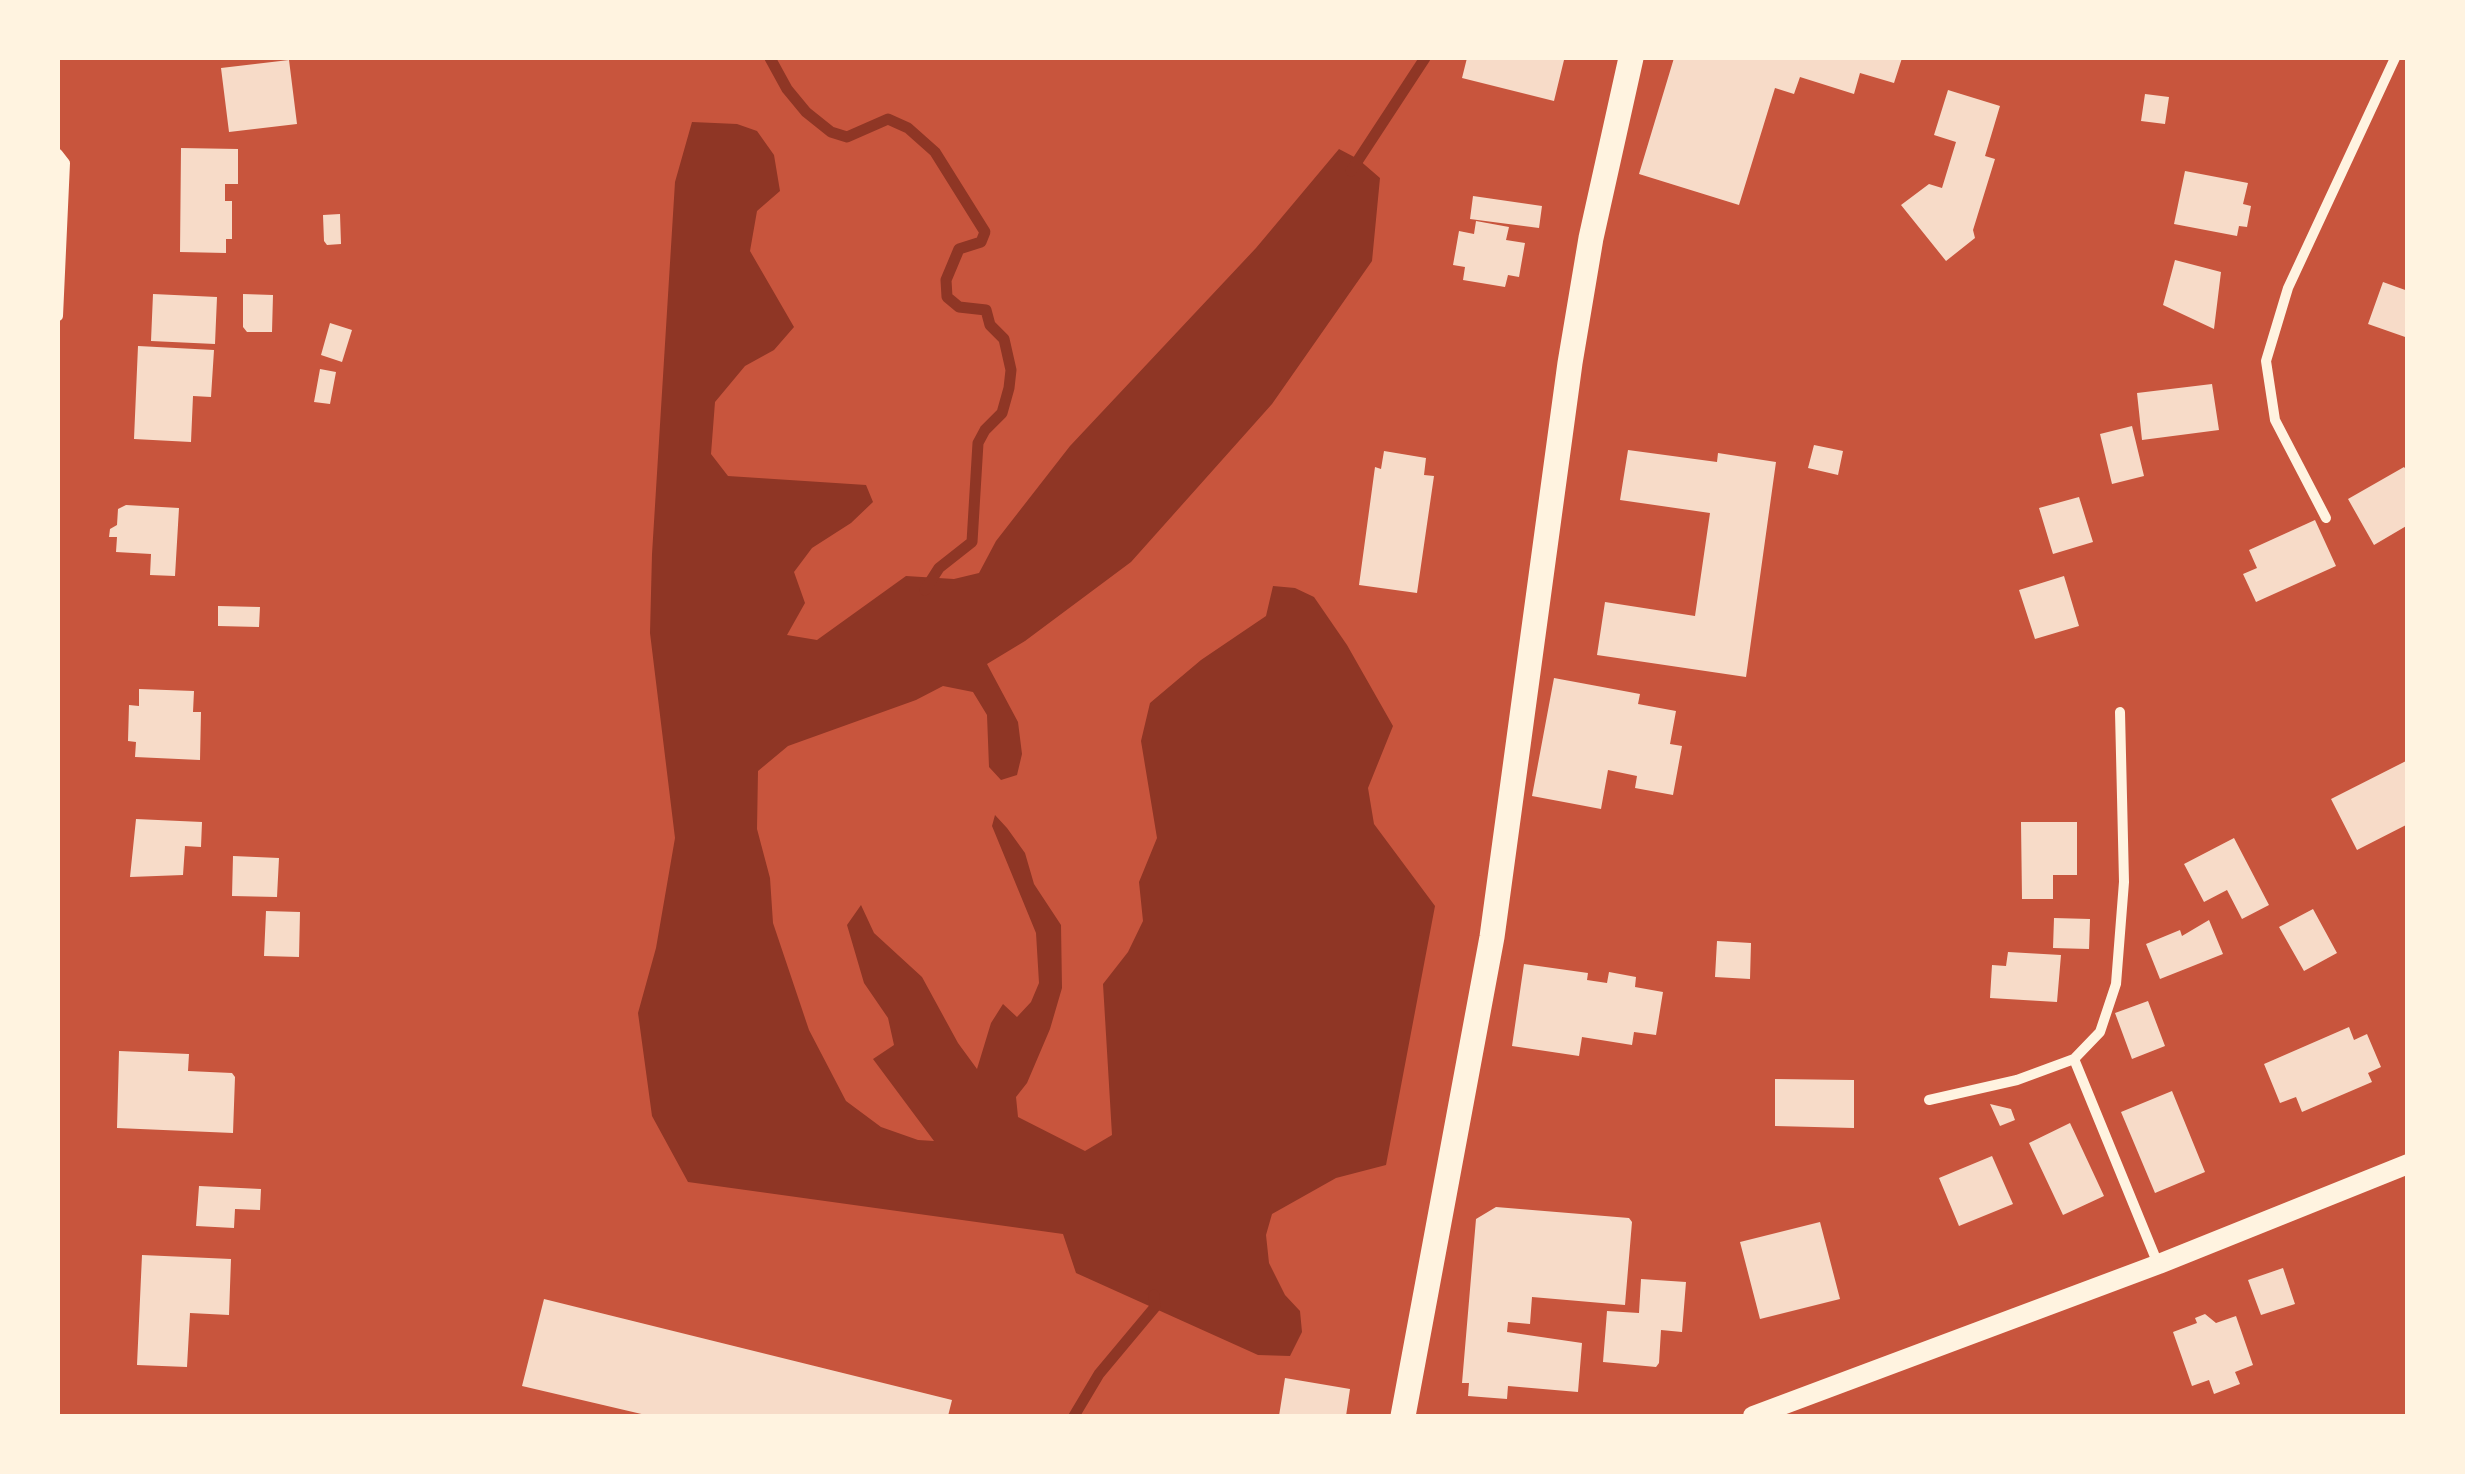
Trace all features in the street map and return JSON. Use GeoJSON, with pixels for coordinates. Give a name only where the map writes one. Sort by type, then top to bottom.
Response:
{"type":"FeatureCollection","features":[{"type":"Feature","properties":{"kind":"main road"},"geometry":{"type":"LineString","coordinates":[[1403,1416],[1492,937],[1570,363],[1591,238],[1630,58]]}},
{"type":"Feature","properties":{"kind":"main road"},"geometry":{"type":"LineString","coordinates":[[1752,1416],[2159,1264],[2408,1164]]}},
{"type":"Feature","properties":{"kind":"street"},"geometry":{"type":"LineString","coordinates":[[2326,518],[2275,420],[2266,360],[2288,288],[2395,58]]}},
{"type":"Feature","properties":{"kind":"street"},"geometry":{"type":"LineString","coordinates":[[58,154],[65,163],[58,316]]}},
{"type":"Feature","properties":{"kind":"street"},"geometry":{"type":"LineString","coordinates":[[1929,1100],[2017,1080],[2074,1059],[2100,1032],[2116,984],[2124,882],[2120,712]]}},
{"type":"Feature","properties":{"kind":"street"},"geometry":{"type":"LineString","coordinates":[[2074,1059],[2159,1264]]}},
{"type":"Feature","properties":{"kind":"shaded area"},"geometry":{"type":"Polygon","coordinates":[[[692,122],[737,124],[757,131],[774,155],[780,191],[757,211],[750,251],[794,327],[774,350],[745,366],[715,402],[711,454],[728,476],[866,485],[873,502],[851,523],[812,548],[794,572],[805,603],[787,635],[817,640],[906,576],[954,579],[979,573],[996,541],[1070,446],[1256,248],[1339,149],[1380,178],[1372,261],[1272,404],[1131,562],[1025,641],[987,664],[1018,722],[1022,754],[1017,775],[1001,780],[989,767],[987,715],[973,692],[943,686],[916,700],[788,746],[758,771],[757,829],[770,878],[773,923],[809,1030],[846,1101],[881,1127],[918,1140],[934,1141],[873,1059],[894,1045],[888,1018],[864,983],[847,925],[861,905],[874,933],[922,977],[977,1069],[991,1023],[1003,1004],[1017,1017],[1031,1002],[1039,983],[1036,933],[992,826],[995,815],[1007,828],[1025,853],[1034,884],[1061,925],[1062,988],[1050,1029],[1027,1083],[1016,1097],[1018,1117],[1085,1151],[1112,1135],[1103,984],[1128,952],[1143,921],[1139,882],[1157,838],[1141,741],[1150,703],[1201,660],[1266,616],[1273,586],[1295,588],[1314,597],[1347,645],[1393,726],[1368,788],[1374,824],[1435,906],[1386,1165],[1336,1178],[1272,1214],[1266,1235],[1269,1263],[1285,1295],[1300,1311],[1302,1332],[1290,1356],[1258,1355],[1076,1273],[1063,1234],[688,1182],[652,1116],[638,1013],[656,948],[675,838],[650,633],[652,554],[675,182],[692,122]]]}},
{"type":"Feature","properties":{"kind":"building"},"geometry":{"type":"Polygon","coordinates":[[[1467,58],[1564,60],[1554,101],[1462,78],[1467,58]]]}},
{"type":"Feature","properties":{"kind":"building"},"geometry":{"type":"Polygon","coordinates":[[[1674,58],[1902,58],[1894,83],[1860,73],[1854,94],[1800,77],[1794,94],[1775,88],[1739,205],[1639,174],[1674,58]]]}},
{"type":"Feature","properties":{"kind":"building"},"geometry":{"type":"Polygon","coordinates":[[[289,60],[297,124],[229,132],[221,68],[289,60]]]}},
{"type":"Feature","properties":{"kind":"building"},"geometry":{"type":"Polygon","coordinates":[[[1948,90],[2000,106],[1985,156],[1995,159],[1973,230],[1975,238],[1946,261],[1901,205],[1929,184],[1942,188],[1956,142],[1934,135],[1948,90]]]}},
{"type":"Feature","properties":{"kind":"building"},"geometry":{"type":"Polygon","coordinates":[[[2145,94],[2169,97],[2165,124],[2141,121],[2145,94]]]}},
{"type":"Feature","properties":{"kind":"building"},"geometry":{"type":"Polygon","coordinates":[[[181,148],[238,149],[238,184],[225,184],[225,201],[232,201],[232,239],[226,239],[226,253],[180,252],[181,148]]]}},
{"type":"Feature","properties":{"kind":"building"},"geometry":{"type":"Polygon","coordinates":[[[2185,171],[2248,183],[2243,204],[2251,206],[2247,227],[2239,226],[2237,236],[2174,224],[2185,171]]]}},
{"type":"Feature","properties":{"kind":"building"},"geometry":{"type":"Polygon","coordinates":[[[1473,196],[1542,206],[1539,228],[1470,219],[1473,196]]]}},
{"type":"Feature","properties":{"kind":"building"},"geometry":{"type":"Polygon","coordinates":[[[340,214],[341,244],[327,245],[323,215],[340,214]]]}},
{"type":"Feature","properties":{"kind":"building"},"geometry":{"type":"Polygon","coordinates":[[[1476,221],[1509,227],[1506,240],[1525,243],[1519,277],[1508,275],[1505,287],[1463,280],[1465,267],[1453,265],[1459,231],[1474,234],[1476,221]]]}},
{"type":"Feature","properties":{"kind":"building"},"geometry":{"type":"Polygon","coordinates":[[[2175,260],[2221,272],[2214,329],[2163,305],[2175,260]]]}},
{"type":"Feature","properties":{"kind":"building"},"geometry":{"type":"Polygon","coordinates":[[[2383,282],[2408,291],[2408,338],[2368,324],[2383,282]]]}},
{"type":"Feature","properties":{"kind":"building"},"geometry":{"type":"Polygon","coordinates":[[[153,294],[217,297],[215,344],[151,341],[153,294]]]}},
{"type":"Feature","properties":{"kind":"building"},"geometry":{"type":"Polygon","coordinates":[[[243,294],[273,295],[272,332],[247,332],[243,327],[243,294]]]}},
{"type":"Feature","properties":{"kind":"building"},"geometry":{"type":"Polygon","coordinates":[[[330,323],[352,330],[342,362],[321,355],[330,323]]]}},
{"type":"Feature","properties":{"kind":"building"},"geometry":{"type":"Polygon","coordinates":[[[138,346],[214,350],[211,397],[193,396],[191,442],[134,439],[138,346]]]}},
{"type":"Feature","properties":{"kind":"building"},"geometry":{"type":"Polygon","coordinates":[[[320,369],[336,372],[330,404],[314,402],[320,369]]]}},
{"type":"Feature","properties":{"kind":"building"},"geometry":{"type":"Polygon","coordinates":[[[2212,384],[2219,430],[2142,440],[2137,393],[2212,384]]]}},
{"type":"Feature","properties":{"kind":"building"},"geometry":{"type":"Polygon","coordinates":[[[2132,426],[2144,476],[2112,484],[2100,434],[2132,426]]]}},
{"type":"Feature","properties":{"kind":"building"},"geometry":{"type":"Polygon","coordinates":[[[1814,445],[1843,451],[1838,475],[1808,468],[1814,445]]]}},
{"type":"Feature","properties":{"kind":"building"},"geometry":{"type":"Polygon","coordinates":[[[1628,450],[1717,462],[1718,453],[1776,462],[1746,677],[1597,655],[1605,602],[1695,616],[1710,513],[1620,500],[1628,450]]]}},
{"type":"Feature","properties":{"kind":"building"},"geometry":{"type":"Polygon","coordinates":[[[1384,451],[1426,458],[1424,475],[1434,476],[1417,593],[1359,585],[1375,467],[1381,469],[1384,451]]]}},
{"type":"Feature","properties":{"kind":"building"},"geometry":{"type":"Polygon","coordinates":[[[2404,467],[2408,472],[2408,525],[2374,545],[2348,499],[2404,467]]]}},
{"type":"Feature","properties":{"kind":"building"},"geometry":{"type":"Polygon","coordinates":[[[2079,497],[2093,542],[2053,554],[2039,508],[2079,497]]]}},
{"type":"Feature","properties":{"kind":"building"},"geometry":{"type":"Polygon","coordinates":[[[126,505],[179,508],[175,576],[150,575],[151,554],[116,552],[117,537],[109,537],[110,529],[117,525],[118,509],[126,505]]]}},
{"type":"Feature","properties":{"kind":"building"},"geometry":{"type":"Polygon","coordinates":[[[2315,520],[2336,566],[2256,602],[2243,574],[2257,568],[2249,550],[2315,520]]]}},
{"type":"Feature","properties":{"kind":"building"},"geometry":{"type":"Polygon","coordinates":[[[2064,576],[2079,626],[2035,639],[2019,590],[2064,576]]]}},
{"type":"Feature","properties":{"kind":"building"},"geometry":{"type":"Polygon","coordinates":[[[218,606],[260,607],[259,627],[218,626],[218,606]]]}},
{"type":"Feature","properties":{"kind":"building"},"geometry":{"type":"Polygon","coordinates":[[[1554,678],[1640,694],[1638,704],[1676,711],[1670,744],[1682,746],[1673,795],[1635,788],[1637,776],[1608,770],[1601,809],[1532,796],[1554,678]]]}},
{"type":"Feature","properties":{"kind":"building"},"geometry":{"type":"Polygon","coordinates":[[[139,689],[194,691],[193,712],[201,712],[200,760],[135,757],[136,742],[128,741],[129,705],[139,706],[139,689]]]}},
{"type":"Feature","properties":{"kind":"building"},"geometry":{"type":"Polygon","coordinates":[[[2408,760],[2408,824],[2357,850],[2331,799],[2408,760]]]}},
{"type":"Feature","properties":{"kind":"building"},"geometry":{"type":"Polygon","coordinates":[[[136,819],[202,822],[201,847],[185,846],[183,875],[130,877],[136,819]]]}},
{"type":"Feature","properties":{"kind":"building"},"geometry":{"type":"Polygon","coordinates":[[[2021,822],[2077,822],[2077,875],[2053,875],[2053,899],[2022,899],[2021,822]]]}},
{"type":"Feature","properties":{"kind":"building"},"geometry":{"type":"Polygon","coordinates":[[[2234,838],[2269,905],[2242,919],[2227,890],[2204,902],[2184,864],[2234,838]]]}},
{"type":"Feature","properties":{"kind":"building"},"geometry":{"type":"Polygon","coordinates":[[[233,856],[279,858],[277,897],[232,896],[233,856]]]}},
{"type":"Feature","properties":{"kind":"building"},"geometry":{"type":"Polygon","coordinates":[[[2313,909],[2337,953],[2304,971],[2279,927],[2313,909]]]}},
{"type":"Feature","properties":{"kind":"building"},"geometry":{"type":"Polygon","coordinates":[[[266,911],[300,912],[299,957],[264,956],[266,911]]]}},
{"type":"Feature","properties":{"kind":"building"},"geometry":{"type":"Polygon","coordinates":[[[2054,918],[2090,919],[2089,949],[2053,948],[2054,918]]]}},
{"type":"Feature","properties":{"kind":"building"},"geometry":{"type":"Polygon","coordinates":[[[2209,920],[2223,954],[2160,979],[2146,944],[2180,930],[2182,936],[2209,920]]]}},
{"type":"Feature","properties":{"kind":"building"},"geometry":{"type":"Polygon","coordinates":[[[1717,941],[1751,943],[1750,979],[1715,977],[1717,941]]]}},
{"type":"Feature","properties":{"kind":"building"},"geometry":{"type":"Polygon","coordinates":[[[2008,952],[2061,955],[2057,1002],[1990,998],[1992,965],[2006,966],[2008,952]]]}},
{"type":"Feature","properties":{"kind":"building"},"geometry":{"type":"Polygon","coordinates":[[[1524,964],[1588,973],[1587,980],[1607,983],[1609,972],[1636,977],[1635,987],[1663,992],[1656,1035],[1634,1032],[1632,1045],[1582,1037],[1579,1056],[1512,1046],[1524,964]]]}},
{"type":"Feature","properties":{"kind":"building"},"geometry":{"type":"Polygon","coordinates":[[[2148,1001],[2165,1046],[2132,1059],[2115,1013],[2148,1001]]]}},
{"type":"Feature","properties":{"kind":"building"},"geometry":{"type":"Polygon","coordinates":[[[2349,1027],[2354,1040],[2367,1034],[2381,1067],[2368,1073],[2372,1082],[2302,1112],[2296,1097],[2280,1103],[2264,1064],[2349,1027]]]}},
{"type":"Feature","properties":{"kind":"building"},"geometry":{"type":"Polygon","coordinates":[[[119,1051],[189,1054],[188,1071],[232,1073],[233,1133],[117,1128],[119,1051]]]}},
{"type":"Feature","properties":{"kind":"building"},"geometry":{"type":"Polygon","coordinates":[[[1775,1079],[1854,1080],[1854,1128],[1775,1126],[1775,1079]]]}},
{"type":"Feature","properties":{"kind":"building"},"geometry":{"type":"Polygon","coordinates":[[[2172,1091],[2205,1172],[2155,1193],[2121,1112],[2172,1091]]]}},
{"type":"Feature","properties":{"kind":"building"},"geometry":{"type":"Polygon","coordinates":[[[1990,1104],[2011,1109],[2015,1120],[2000,1126],[1990,1104]]]}},
{"type":"Feature","properties":{"kind":"building"},"geometry":{"type":"Polygon","coordinates":[[[2070,1123],[2104,1196],[2063,1215],[2029,1143],[2070,1123]]]}},
{"type":"Feature","properties":{"kind":"building"},"geometry":{"type":"Polygon","coordinates":[[[1992,1156],[2013,1204],[1959,1226],[1939,1178],[1992,1156]]]}},
{"type":"Feature","properties":{"kind":"building"},"geometry":{"type":"Polygon","coordinates":[[[199,1186],[261,1189],[260,1210],[235,1209],[234,1228],[196,1226],[199,1186]]]}},
{"type":"Feature","properties":{"kind":"building"},"geometry":{"type":"Polygon","coordinates":[[[1496,1207],[1629,1218],[1632,1222],[1625,1305],[1532,1297],[1530,1324],[1508,1322],[1507,1332],[1582,1343],[1578,1392],[1508,1386],[1507,1399],[1468,1396],[1469,1383],[1462,1383],[1476,1219],[1496,1207]]]}},
{"type":"Feature","properties":{"kind":"building"},"geometry":{"type":"Polygon","coordinates":[[[1820,1222],[1840,1299],[1760,1319],[1740,1242],[1820,1222]]]}},
{"type":"Feature","properties":{"kind":"building"},"geometry":{"type":"Polygon","coordinates":[[[142,1255],[231,1259],[229,1315],[190,1313],[187,1367],[137,1365],[142,1255]]]}},
{"type":"Feature","properties":{"kind":"building"},"geometry":{"type":"Polygon","coordinates":[[[2283,1268],[2295,1304],[2261,1315],[2248,1280],[2283,1268]]]}},
{"type":"Feature","properties":{"kind":"building"},"geometry":{"type":"Polygon","coordinates":[[[1641,1279],[1686,1282],[1682,1332],[1661,1330],[1656,1367],[1603,1362],[1607,1311],[1639,1313],[1641,1279]]]}},
{"type":"Feature","properties":{"kind":"building"},"geometry":{"type":"Polygon","coordinates":[[[544,1299],[952,1400],[948,1416],[650,1416],[522,1386],[544,1299]]]}},
{"type":"Feature","properties":{"kind":"building"},"geometry":{"type":"Polygon","coordinates":[[[2205,1314],[2216,1323],[2236,1316],[2253,1365],[2235,1372],[2240,1384],[2214,1394],[2209,1380],[2192,1386],[2173,1332],[2197,1323],[2195,1318],[2205,1314]]]}},
{"type":"Feature","properties":{"kind":"building"},"geometry":{"type":"Polygon","coordinates":[[[1285,1378],[1350,1389],[1346,1416],[1279,1416],[1285,1378]]]}},
{"type":"Feature","properties":{"kind":"waterway"},"geometry":{"type":"LineString","coordinates":[[770,58],[787,89],[806,112],[831,132],[847,137],[888,119],[908,128],[935,152],[985,232],[981,242],[959,249],[946,280],[947,297],[959,307],[986,310],[990,325],[1004,339],[1011,370],[1009,388],[1002,413],[978,443],[972,542],[939,568],[925,590]]}},
{"type":"Feature","properties":{"kind":"waterway"},"geometry":{"type":"LineString","coordinates":[[1351,171],[1425,58]]}},
{"type":"Feature","properties":{"kind":"waterway"},"geometry":{"type":"LineString","coordinates":[[1074,1416],[1099,1374],[1155,1307],[1154,1295]]}}]}
